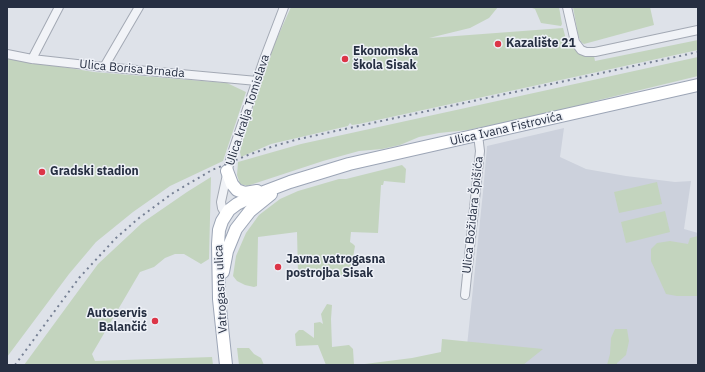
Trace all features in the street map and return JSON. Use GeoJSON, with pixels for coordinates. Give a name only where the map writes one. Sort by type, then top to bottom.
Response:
{"type":"FeatureCollection","features":[{"type":"Feature","properties":{"kind":"main road","name":"Ulica Ivana Fistrovića"},"geometry":{"type":"LineString","coordinates":[[290,182],[349,164],[698,85]]}},
{"type":"Feature","properties":{"kind":"main road"},"geometry":{"type":"LineString","coordinates":[[227,171],[232,184],[241,192],[268,191]]}},
{"type":"Feature","properties":{"kind":"main road"},"geometry":{"type":"LineString","coordinates":[[226,215],[237,204],[290,182]]}},
{"type":"Feature","properties":{"kind":"main road"},"geometry":{"type":"LineString","coordinates":[[219,299],[227,251],[236,229],[257,204],[290,182]]}},
{"type":"Feature","properties":{"kind":"main road","name":"Vatrogasna ulica"},"geometry":{"type":"LineString","coordinates":[[226,215],[220,225],[217,261],[219,299],[226,365]]}},
{"type":"Feature","properties":{"kind":"street"},"geometry":{"type":"LineString","coordinates":[[32,59],[59,7]]}},
{"type":"Feature","properties":{"kind":"street"},"geometry":{"type":"LineString","coordinates":[[104,66],[139,7]]}},
{"type":"Feature","properties":{"kind":"street","name":"Ulica kralja Tomislava"},"geometry":{"type":"LineString","coordinates":[[226,215],[222,208],[221,202],[227,171],[233,150],[284,7]]}},
{"type":"Feature","properties":{"kind":"street"},"geometry":{"type":"LineString","coordinates":[[567,7],[575,42],[581,50],[586,52],[595,52],[698,30]]}},
{"type":"Feature","properties":{"kind":"street","name":"Ulica Borisa Brnada"},"geometry":{"type":"LineString","coordinates":[[7,54],[32,59],[257,81]]}},
{"type":"Feature","properties":{"kind":"street","name":"Ulica Božidara Špišića"},"geometry":{"type":"LineString","coordinates":[[465,295],[480,151],[478,135]]}},
{"type":"Feature","properties":{"kind":"shaded area"},"geometry":{"type":"Polygon","coordinates":[[[564,128],[560,157],[586,169],[675,182],[691,181],[684,229],[698,233],[698,365],[465,365],[487,146],[564,128]]]}},
{"type":"Feature","properties":{"kind":"green space"},"geometry":{"type":"Polygon","coordinates":[[[291,7],[498,7],[489,18],[470,28],[429,38],[563,28],[567,43],[572,42],[594,56],[595,61],[698,40],[698,50],[359,124],[352,125],[350,123],[348,126],[271,144],[241,157],[240,152],[242,143],[269,56],[291,7]]]}},
{"type":"Feature","properties":{"kind":"green space"},"geometry":{"type":"Polygon","coordinates":[[[529,7],[559,7],[562,24],[561,26],[541,23],[535,9],[529,7]]]}},
{"type":"Feature","properties":{"kind":"green space"},"geometry":{"type":"Polygon","coordinates":[[[573,7],[650,7],[654,25],[584,44],[581,42],[578,35],[573,7]]]}},
{"type":"Feature","properties":{"kind":"green space"},"geometry":{"type":"Polygon","coordinates":[[[698,57],[698,76],[595,101],[569,109],[468,130],[419,137],[400,145],[382,149],[359,151],[247,186],[240,184],[237,175],[238,162],[301,144],[698,57]]]}},
{"type":"Feature","properties":{"kind":"green space"},"geometry":{"type":"Polygon","coordinates":[[[7,58],[94,72],[227,83],[246,92],[223,161],[170,186],[133,212],[96,242],[69,274],[7,357],[7,58]]]}},
{"type":"Feature","properties":{"kind":"green space"},"geometry":{"type":"Polygon","coordinates":[[[402,165],[406,169],[405,183],[384,181],[383,185],[381,185],[378,233],[351,232],[350,242],[355,246],[350,276],[298,273],[297,232],[258,237],[257,286],[254,287],[245,285],[237,281],[233,276],[236,256],[246,233],[259,215],[280,199],[298,191],[339,179],[346,179],[402,165]]]}},
{"type":"Feature","properties":{"kind":"green space"},"geometry":{"type":"Polygon","coordinates":[[[211,177],[209,259],[201,264],[184,254],[175,254],[165,258],[154,267],[140,272],[92,354],[95,361],[212,357],[213,365],[24,365],[98,264],[142,223],[211,177]]]}},
{"type":"Feature","properties":{"kind":"green space"},"geometry":{"type":"Polygon","coordinates":[[[657,182],[662,204],[619,213],[614,192],[657,182]]]}},
{"type":"Feature","properties":{"kind":"green space"},"geometry":{"type":"Polygon","coordinates":[[[665,211],[670,232],[626,243],[621,222],[665,211]]]}},
{"type":"Feature","properties":{"kind":"green space"},"geometry":{"type":"Polygon","coordinates":[[[698,236],[698,296],[677,296],[666,294],[651,261],[651,249],[657,243],[670,241],[688,244],[690,238],[698,236]]]}},
{"type":"Feature","properties":{"kind":"green space"},"geometry":{"type":"Polygon","coordinates":[[[327,304],[332,305],[332,347],[349,345],[353,349],[354,365],[326,365],[318,345],[296,346],[295,334],[299,330],[303,330],[314,338],[314,323],[320,322],[323,324],[321,314],[327,304]]]}},
{"type":"Feature","properties":{"kind":"green space"},"geometry":{"type":"Polygon","coordinates":[[[615,329],[627,329],[629,341],[626,355],[617,363],[617,365],[607,365],[610,354],[611,338],[615,329]]]}},
{"type":"Feature","properties":{"kind":"green space"},"geometry":{"type":"Polygon","coordinates":[[[442,339],[543,349],[523,365],[357,365],[412,358],[441,352],[442,339]]]}},
{"type":"Feature","properties":{"kind":"green space"},"geometry":{"type":"Polygon","coordinates":[[[237,348],[249,348],[254,354],[261,358],[264,365],[239,365],[237,348]]]}},
{"type":"Feature","properties":{"kind":"railway"},"geometry":{"type":"LineString","coordinates":[[15,365],[79,278],[116,238],[139,218],[173,193],[212,170],[248,155],[299,139],[698,52]]}},
{"type":"Feature","properties":{"kind":"place","name":"Kazalište 21"},"geometry":{"type":"Point","coordinates":[498,44]}},
{"type":"Feature","properties":{"kind":"place","name":"Ekonomska škola Sisak"},"geometry":{"type":"Point","coordinates":[345,59]}},
{"type":"Feature","properties":{"kind":"place","name":"Gradski stadion"},"geometry":{"type":"Point","coordinates":[42,172]}},
{"type":"Feature","properties":{"kind":"place","name":"Javna vatrogasna postrojba Sisak"},"geometry":{"type":"Point","coordinates":[278,267]}},
{"type":"Feature","properties":{"kind":"place","name":"Autoservis Balančić"},"geometry":{"type":"Point","coordinates":[155,321]}}]}
